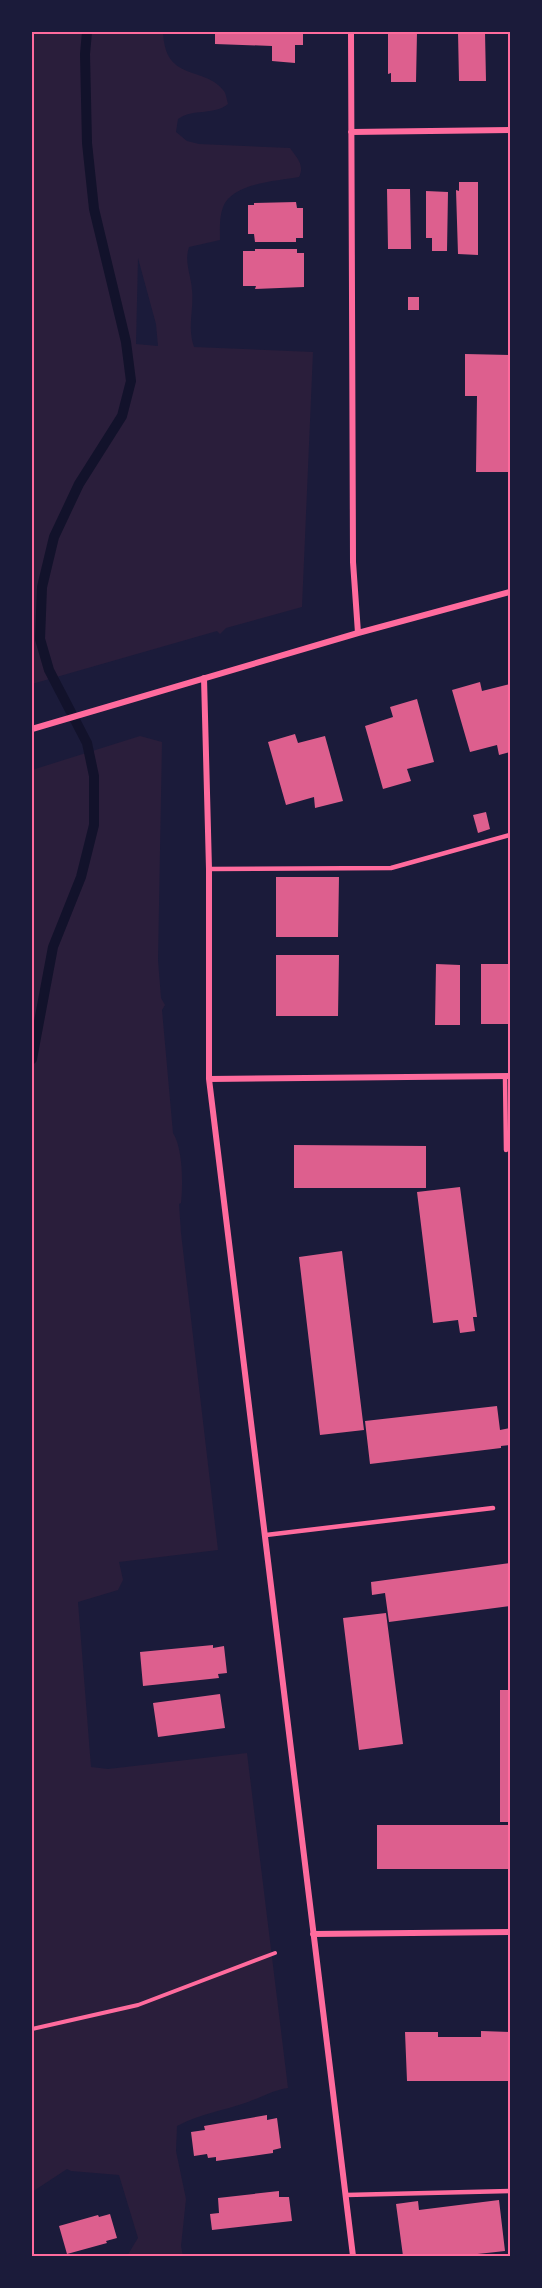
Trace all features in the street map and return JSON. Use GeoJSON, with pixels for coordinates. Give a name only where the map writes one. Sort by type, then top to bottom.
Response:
{"type":"FeatureCollection","features":[{"type":"Feature","properties":{"kind":"street"},"geometry":{"type":"LineString","coordinates":[[351,32],[353,550],[358,633]]}},
{"type":"Feature","properties":{"kind":"street"},"geometry":{"type":"LineString","coordinates":[[351,132],[510,130]]}},
{"type":"Feature","properties":{"kind":"street"},"geometry":{"type":"LineString","coordinates":[[32,729],[358,633],[510,592]]}},
{"type":"Feature","properties":{"kind":"street"},"geometry":{"type":"LineString","coordinates":[[204,678],[209,1079],[353,2256]]}},
{"type":"Feature","properties":{"kind":"street"},"geometry":{"type":"LineString","coordinates":[[209,1079],[508,1076]]}},
{"type":"Feature","properties":{"kind":"street"},"geometry":{"type":"LineString","coordinates":[[313,1934],[510,1932]]}},
{"type":"Feature","properties":{"kind":"lane"},"geometry":{"type":"LineString","coordinates":[[208,869],[391,868],[510,835]]}},
{"type":"Feature","properties":{"kind":"lane"},"geometry":{"type":"LineString","coordinates":[[506,1150],[508,1076]]}},
{"type":"Feature","properties":{"kind":"lane"},"geometry":{"type":"LineString","coordinates":[[266,1536],[493,1508]]}},
{"type":"Feature","properties":{"kind":"lane"},"geometry":{"type":"LineString","coordinates":[[346,2195],[510,2191]]}},
{"type":"Feature","properties":{"kind":"path"},"geometry":{"type":"LineString","coordinates":[[32,2029],[138,2005],[275,1953]]}},
{"type":"Feature","properties":{"kind":"shaded area"},"geometry":{"type":"Polygon","coordinates":[[[32,32],[163,32],[165,48],[171,59],[187,71],[216,83],[224,91],[228,104],[216,110],[190,114],[178,119],[176,132],[187,141],[199,144],[290,148],[301,165],[299,177],[256,184],[228,199],[221,215],[220,240],[189,247],[187,258],[192,290],[191,332],[194,347],[313,352],[302,607],[226,628],[220,634],[217,631],[32,684],[32,32]],[[138,258],[136,344],[158,346],[156,324],[138,258]]]}},
{"type":"Feature","properties":{"kind":"shaded area"},"geometry":{"type":"Polygon","coordinates":[[[140,736],[162,742],[158,960],[161,998],[165,1005],[162,1010],[173,1133],[179,1148],[181,1167],[182,1195],[179,1204],[181,1233],[218,1550],[119,1562],[123,1580],[118,1590],[78,1602],[91,1767],[108,1769],[247,1753],[288,2088],[177,2126],[176,2151],[186,2199],[181,2246],[183,2256],[127,2256],[138,2238],[119,2175],[67,2169],[32,2192],[32,770],[140,736]]]}},
{"type":"Feature","properties":{"kind":"building"},"geometry":{"type":"Polygon","coordinates":[[[215,32],[303,32],[303,45],[295,45],[295,63],[272,61],[272,46],[215,44],[215,32]]]}},
{"type":"Feature","properties":{"kind":"building"},"geometry":{"type":"Polygon","coordinates":[[[388,32],[417,32],[416,82],[391,82],[391,73],[388,74],[388,32]]]}},
{"type":"Feature","properties":{"kind":"building"},"geometry":{"type":"Polygon","coordinates":[[[458,32],[485,32],[486,81],[459,81],[458,32]]]}},
{"type":"Feature","properties":{"kind":"building"},"geometry":{"type":"Polygon","coordinates":[[[459,182],[478,182],[478,255],[458,254],[456,190],[459,191],[459,182]]]}},
{"type":"Feature","properties":{"kind":"building"},"geometry":{"type":"Polygon","coordinates":[[[387,189],[410,189],[411,249],[388,249],[387,189]]]}},
{"type":"Feature","properties":{"kind":"building"},"geometry":{"type":"Polygon","coordinates":[[[426,191],[448,192],[447,251],[432,251],[432,238],[426,238],[426,191]]]}},
{"type":"Feature","properties":{"kind":"building"},"geometry":{"type":"Polygon","coordinates":[[[296,202],[297,208],[303,208],[303,238],[296,238],[296,242],[255,242],[254,234],[248,234],[248,205],[296,202]]]}},
{"type":"Feature","properties":{"kind":"building"},"geometry":{"type":"Polygon","coordinates":[[[255,249],[297,249],[297,253],[304,253],[304,287],[255,289],[256,286],[243,286],[243,251],[255,251],[255,249]]]}},
{"type":"Feature","properties":{"kind":"building"},"geometry":{"type":"Polygon","coordinates":[[[408,297],[419,297],[419,310],[408,310],[408,297]]]}},
{"type":"Feature","properties":{"kind":"building"},"geometry":{"type":"Polygon","coordinates":[[[465,354],[510,355],[510,472],[476,472],[477,396],[465,396],[465,354]]]}},
{"type":"Feature","properties":{"kind":"building"},"geometry":{"type":"Polygon","coordinates":[[[480,682],[482,691],[510,684],[510,752],[499,755],[497,745],[470,752],[452,690],[480,682]]]}},
{"type":"Feature","properties":{"kind":"building"},"geometry":{"type":"Polygon","coordinates":[[[417,699],[434,762],[407,769],[411,781],[383,789],[365,726],[393,717],[390,707],[417,699]]]}},
{"type":"Feature","properties":{"kind":"building"},"geometry":{"type":"Polygon","coordinates":[[[295,734],[298,743],[325,736],[343,801],[315,808],[314,797],[286,805],[268,742],[295,734]]]}},
{"type":"Feature","properties":{"kind":"building"},"geometry":{"type":"Polygon","coordinates":[[[486,812],[490,829],[478,833],[473,815],[486,812]]]}},
{"type":"Feature","properties":{"kind":"building"},"geometry":{"type":"Polygon","coordinates":[[[276,877],[339,877],[338,937],[276,937],[276,877]]]}},
{"type":"Feature","properties":{"kind":"building"},"geometry":{"type":"Polygon","coordinates":[[[276,955],[339,955],[338,1016],[276,1016],[276,955]]]}},
{"type":"Feature","properties":{"kind":"building"},"geometry":{"type":"Polygon","coordinates":[[[436,964],[460,965],[460,1025],[435,1025],[436,964]]]}},
{"type":"Feature","properties":{"kind":"building"},"geometry":{"type":"Polygon","coordinates":[[[481,964],[510,964],[510,1024],[481,1024],[481,964]]]}},
{"type":"Feature","properties":{"kind":"building"},"geometry":{"type":"Polygon","coordinates":[[[294,1145],[426,1146],[426,1188],[294,1188],[294,1145]]]}},
{"type":"Feature","properties":{"kind":"building"},"geometry":{"type":"Polygon","coordinates":[[[460,1187],[477,1317],[473,1317],[475,1331],[460,1333],[458,1320],[433,1323],[417,1192],[460,1187]]]}},
{"type":"Feature","properties":{"kind":"building"},"geometry":{"type":"Polygon","coordinates":[[[342,1251],[364,1430],[320,1435],[299,1257],[342,1251]]]}},
{"type":"Feature","properties":{"kind":"building"},"geometry":{"type":"Polygon","coordinates":[[[497,1406],[500,1430],[510,1428],[510,1445],[370,1464],[365,1421],[497,1406]]]}},
{"type":"Feature","properties":{"kind":"building"},"geometry":{"type":"Polygon","coordinates":[[[510,1563],[510,1606],[389,1622],[385,1593],[372,1595],[371,1582],[510,1563]]]}},
{"type":"Feature","properties":{"kind":"building"},"geometry":{"type":"Polygon","coordinates":[[[386,1613],[403,1744],[359,1750],[343,1618],[386,1613]]]}},
{"type":"Feature","properties":{"kind":"building"},"geometry":{"type":"Polygon","coordinates":[[[213,1645],[213,1648],[224,1646],[227,1673],[218,1674],[219,1678],[143,1686],[140,1652],[213,1645]]]}},
{"type":"Feature","properties":{"kind":"building"},"geometry":{"type":"Polygon","coordinates":[[[500,1690],[510,1690],[510,1822],[500,1822],[500,1690]]]}},
{"type":"Feature","properties":{"kind":"building"},"geometry":{"type":"Polygon","coordinates":[[[220,1694],[225,1728],[158,1737],[153,1703],[220,1694]]]}},
{"type":"Feature","properties":{"kind":"building"},"geometry":{"type":"Polygon","coordinates":[[[377,1825],[509,1825],[509,1869],[377,1869],[377,1825]]]}},
{"type":"Feature","properties":{"kind":"building"},"geometry":{"type":"Polygon","coordinates":[[[481,2031],[510,2032],[510,2081],[407,2081],[405,2032],[438,2032],[438,2037],[481,2037],[481,2031]]]}},
{"type":"Feature","properties":{"kind":"building"},"geometry":{"type":"Polygon","coordinates":[[[267,2115],[267,2120],[277,2118],[281,2148],[273,2150],[273,2153],[216,2161],[216,2157],[208,2158],[207,2154],[194,2156],[191,2132],[205,2130],[204,2126],[267,2115]]]}},
{"type":"Feature","properties":{"kind":"building"},"geometry":{"type":"Polygon","coordinates":[[[279,2191],[279,2197],[289,2197],[292,2221],[212,2230],[210,2214],[219,2213],[218,2198],[279,2191]]]}},
{"type":"Feature","properties":{"kind":"building"},"geometry":{"type":"Polygon","coordinates":[[[499,2200],[505,2251],[459,2256],[403,2256],[396,2204],[418,2201],[419,2210],[499,2200]]]}},
{"type":"Feature","properties":{"kind":"building"},"geometry":{"type":"Polygon","coordinates":[[[110,2214],[117,2238],[67,2254],[59,2226],[110,2214]]]}},
{"type":"Feature","properties":{"kind":"waterway"},"geometry":{"type":"LineString","coordinates":[[32,1059],[53,947],[81,877],[94,825],[94,776],[87,743],[49,670],[40,639],[42,587],[54,537],[79,484],[122,416],[131,381],[126,342],[94,209],[87,143],[85,54],[87,32]]}}]}
